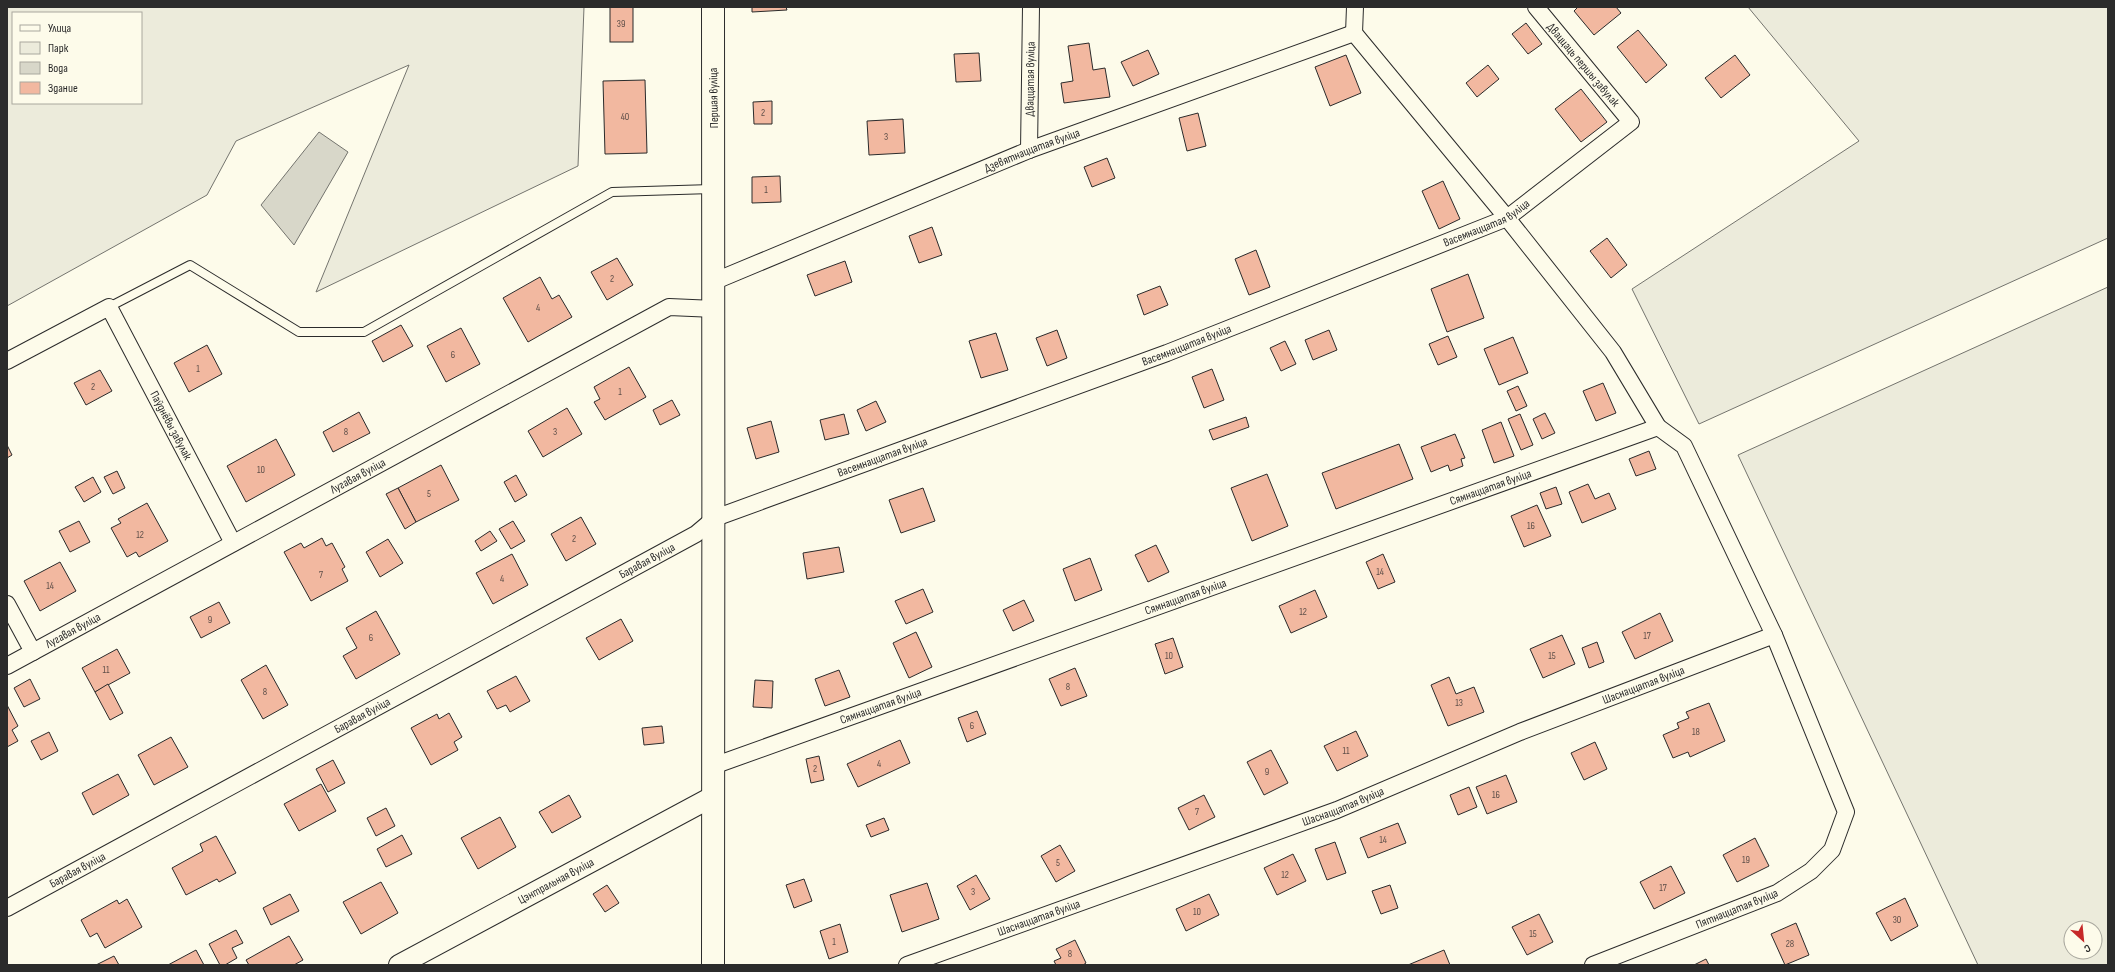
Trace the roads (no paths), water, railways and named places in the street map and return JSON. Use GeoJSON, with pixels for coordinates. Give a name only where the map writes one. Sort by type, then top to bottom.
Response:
{"type":"FeatureCollection","features":[{"type":"Feature","properties":{"kind":"main road","name":"Першая вуліца"},"geometry":{"type":"LineString","coordinates":[[713,7],[715,188],[715,518],[712,766],[713,965]]}},
{"type":"Feature","properties":{"kind":"street","name":"Дваццатая вуліца"},"geometry":{"type":"LineString","coordinates":[[1029,150],[1031,7]]}},
{"type":"Feature","properties":{"kind":"street"},"geometry":{"type":"LineString","coordinates":[[1355,7],[1354,33],[1507,218],[1613,352],[1658,427],[1684,446],[1774,635]]}},
{"type":"Feature","properties":{"kind":"street","name":"Дваццаць першы завулак"},"geometry":{"type":"LineString","coordinates":[[1536,7],[1631,122]]}},
{"type":"Feature","properties":{"kind":"street","name":"Дзевятнаццатая вуліца"},"geometry":{"type":"LineString","coordinates":[[715,281],[1029,150],[1354,33]]}},
{"type":"Feature","properties":{"kind":"street","name":"Васемнаццатая вуліца"},"geometry":{"type":"LineString","coordinates":[[715,518],[1167,353],[1507,218],[1631,122]]}},
{"type":"Feature","properties":{"kind":"street"},"geometry":{"type":"LineString","coordinates":[[7,361],[109,307]]}},
{"type":"Feature","properties":{"kind":"street","name":"Паўднёвы завулак"},"geometry":{"type":"LineString","coordinates":[[109,307],[233,543]]}},
{"type":"Feature","properties":{"kind":"street","name":"Лугавая вуліца"},"geometry":{"type":"LineString","coordinates":[[7,666],[669,307],[715,309]]}},
{"type":"Feature","properties":{"kind":"street","name":"Сямнаццатая вуліца"},"geometry":{"type":"LineString","coordinates":[[712,766],[1658,427]]}},
{"type":"Feature","properties":{"kind":"street","name":"Баравая вуліца"},"geometry":{"type":"LineString","coordinates":[[7,908],[696,534],[715,518]]}},
{"type":"Feature","properties":{"kind":"street"},"geometry":{"type":"LineString","coordinates":[[7,604],[33,652]]}},
{"type":"Feature","properties":{"kind":"street","name":"Пятнаццатая вуліца"},"geometry":{"type":"LineString","coordinates":[[1593,965],[1777,893],[1811,871],[1832,850],[1846,812],[1774,635]]}},
{"type":"Feature","properties":{"kind":"street","name":"Шаснаццатая вуліца"},"geometry":{"type":"LineString","coordinates":[[907,965],[1337,810],[1520,732],[1774,635]]}},
{"type":"Feature","properties":{"kind":"street","name":"Цэнтральная вуліца"},"geometry":{"type":"LineString","coordinates":[[399,965],[421,960],[712,797]]}},
{"type":"Feature","properties":{"kind":"lane"},"geometry":{"type":"LineString","coordinates":[[109,307],[190,266],[299,332],[364,332],[612,192],[715,188]]}},
{"type":"Feature","properties":{"kind":"water"},"geometry":{"type":"Polygon","coordinates":[[[319,132],[348,152],[294,245],[261,205],[319,132]]]}}]}
